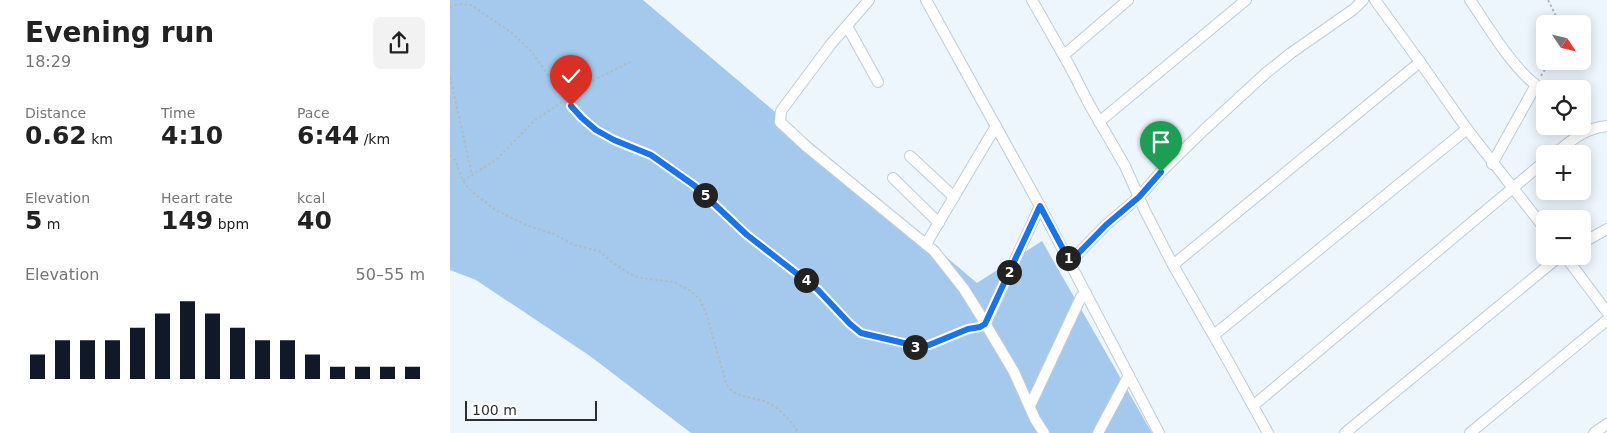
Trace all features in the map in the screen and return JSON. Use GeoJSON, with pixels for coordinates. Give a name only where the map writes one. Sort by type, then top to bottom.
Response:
{"type":"FeatureCollection","features":[{"type":"Feature","properties":{"kind":"street"},"geometry":{"type":"LineString","coordinates":[[869,0],[831,44],[780,111],[780,122],[807,147],[934,251],[964,289],[1014,372],[1044,433]]}},
{"type":"Feature","properties":{"kind":"street"},"geometry":{"type":"LineString","coordinates":[[926,0],[1040,206],[1159,433]]}},
{"type":"Feature","properties":{"kind":"street"},"geometry":{"type":"LineString","coordinates":[[1032,0],[1064,55],[1099,122],[1122,159],[1173,265],[1254,405],[1268,433]]}},
{"type":"Feature","properties":{"kind":"street"},"geometry":{"type":"LineString","coordinates":[[1064,55],[1128,0]]}},
{"type":"Feature","properties":{"kind":"street"},"geometry":{"type":"LineString","coordinates":[[1099,122],[1246,0]]}},
{"type":"Feature","properties":{"kind":"street"},"geometry":{"type":"LineString","coordinates":[[1070,262],[1106,225],[1139,197],[1161,172],[1266,73],[1354,9],[1363,0]]}},
{"type":"Feature","properties":{"kind":"street"},"geometry":{"type":"LineString","coordinates":[[1375,0],[1492,164],[1536,217]]}},
{"type":"Feature","properties":{"kind":"street"},"geometry":{"type":"LineString","coordinates":[[1470,0],[1514,63],[1525,76],[1536,84],[1492,164]]}},
{"type":"Feature","properties":{"kind":"street"},"geometry":{"type":"LineString","coordinates":[[847,26],[878,82]]}},
{"type":"Feature","properties":{"kind":"street"},"geometry":{"type":"LineString","coordinates":[[1173,265],[1420,62]]}},
{"type":"Feature","properties":{"kind":"street"},"geometry":{"type":"LineString","coordinates":[[926,244],[996,126]]}},
{"type":"Feature","properties":{"kind":"street"},"geometry":{"type":"LineString","coordinates":[[1566,145],[1581,134],[1607,126]]}},
{"type":"Feature","properties":{"kind":"street"},"geometry":{"type":"LineString","coordinates":[[1214,335],[1467,129]]}},
{"type":"Feature","properties":{"kind":"street"},"geometry":{"type":"LineString","coordinates":[[910,156],[954,197]]}},
{"type":"Feature","properties":{"kind":"street"},"geometry":{"type":"LineString","coordinates":[[1254,405],[1536,168]]}},
{"type":"Feature","properties":{"kind":"street"},"geometry":{"type":"LineString","coordinates":[[893,178],[939,223]]}},
{"type":"Feature","properties":{"kind":"street"},"geometry":{"type":"LineString","coordinates":[[985,324],[1040,206]]}},
{"type":"Feature","properties":{"kind":"street"},"geometry":{"type":"LineString","coordinates":[[1591,238],[1607,229]]}},
{"type":"Feature","properties":{"kind":"street"},"geometry":{"type":"LineString","coordinates":[[1345,433],[1549,265]]}},
{"type":"Feature","properties":{"kind":"street"},"geometry":{"type":"LineString","coordinates":[[1572,265],[1607,312]]}},
{"type":"Feature","properties":{"kind":"street"},"geometry":{"type":"LineString","coordinates":[[1030,406],[1081,297],[1086,293]]}},
{"type":"Feature","properties":{"kind":"street"},"geometry":{"type":"LineString","coordinates":[[1470,433],[1607,320]]}},
{"type":"Feature","properties":{"kind":"street"},"geometry":{"type":"LineString","coordinates":[[1098,433],[1129,375]]}},
{"type":"Feature","properties":{"kind":"street"},"geometry":{"type":"LineString","coordinates":[[1594,433],[1607,424]]}},
{"type":"Feature","properties":{"kind":"path"},"geometry":{"type":"LineString","coordinates":[[1548,0],[1556,15]]}},
{"type":"Feature","properties":{"kind":"path"},"geometry":{"type":"LineString","coordinates":[[450,7],[465,4],[476,7],[512,32],[530,50],[582,118],[596,130],[614,140],[651,155],[695,186],[747,235],[811,284],[861,333],[921,347],[985,324]]}},
{"type":"Feature","properties":{"kind":"path"},"geometry":{"type":"LineString","coordinates":[[463,181],[497,159],[534,121],[592,81],[630,62]]}},
{"type":"Feature","properties":{"kind":"path"},"geometry":{"type":"LineString","coordinates":[[450,77],[472,175]]}},
{"type":"Feature","properties":{"kind":"path"},"geometry":{"type":"LineString","coordinates":[[450,155],[458,167],[463,181],[485,203],[519,222],[554,234],[574,245],[599,251],[616,265],[634,276],[674,282],[691,291],[700,300],[706,313],[729,389],[738,394],[763,400],[771,404],[784,414],[799,433]]}},
{"type":"Feature","properties":{"kind":"shaded area"},"geometry":{"type":"Polygon","coordinates":[[[450,0],[643,0],[977,283],[1042,241],[1152,433],[691,433],[590,356],[476,280],[450,270],[450,0]]]}},
{"type":"Feature","properties":{"kind":"route"},"geometry":{"type":"LineString","coordinates":[[571,106],[596,130],[624,145],[651,155],[695,186],[709,197],[747,235],[818,290],[855,329],[870,336],[915,347],[929,345],[954,334],[985,324],[1040,206],[1070,262],[1106,225],[1139,197],[1161,172]]}}]}
